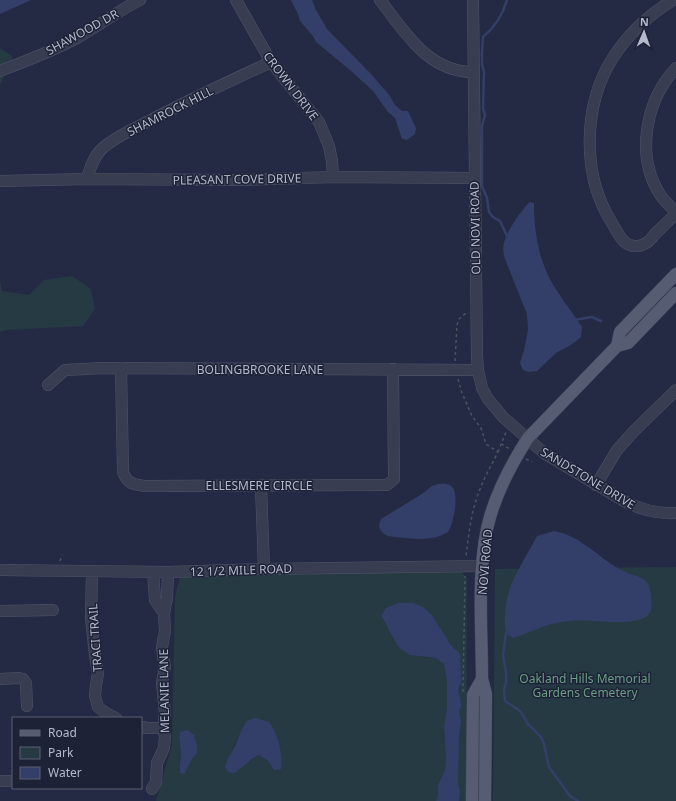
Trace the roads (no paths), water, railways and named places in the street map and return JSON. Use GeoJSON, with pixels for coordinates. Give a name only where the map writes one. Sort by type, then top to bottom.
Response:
{"type":"FeatureCollection","features":[{"type":"Feature","properties":{"kind":"main road","name":"NOVI ROAD"},"geometry":{"type":"LineString","coordinates":[[617,346],[620,332],[676,274]]}},
{"type":"Feature","properties":{"kind":"main road","name":"NOVI ROAD"},"geometry":{"type":"LineString","coordinates":[[485,801],[486,694],[482,679],[482,566],[487,529],[501,486],[517,455],[528,438],[617,346],[628,343],[676,293]]}},
{"type":"Feature","properties":{"kind":"main road","name":"NOVI ROAD"},"geometry":{"type":"LineString","coordinates":[[472,801],[473,695],[482,679]]}},
{"type":"Feature","properties":{"kind":"street","name":"SHAWOOD DR"},"geometry":{"type":"LineString","coordinates":[[0,71],[76,38],[140,0]]}},
{"type":"Feature","properties":{"kind":"street","name":"CROWN DRIVE"},"geometry":{"type":"LineString","coordinates":[[236,0],[271,62],[319,122],[329,146],[333,178]]}},
{"type":"Feature","properties":{"kind":"street"},"geometry":{"type":"LineString","coordinates":[[380,0],[428,57],[445,67],[465,72],[473,72]]}},
{"type":"Feature","properties":{"kind":"street","name":"OLD NOVI ROAD"},"geometry":{"type":"LineString","coordinates":[[473,0],[474,178],[478,370],[482,388],[490,402],[511,425],[528,438]]}},
{"type":"Feature","properties":{"kind":"street"},"geometry":{"type":"LineString","coordinates":[[673,0],[640,24],[630,34],[613,57],[601,82],[593,112],[590,142],[592,165],[597,189],[607,215],[622,240],[636,246],[647,243],[676,213],[662,197],[654,182],[647,156],[646,137],[649,116],[653,105],[660,89],[676,68]]}},
{"type":"Feature","properties":{"kind":"street","name":"SHAMROCK HILL"},"geometry":{"type":"LineString","coordinates":[[87,179],[90,168],[99,152],[118,137],[179,105],[271,62]]}},
{"type":"Feature","properties":{"kind":"street","name":"PLEASANT COVE DRIVE"},"geometry":{"type":"LineString","coordinates":[[0,181],[87,179],[238,180],[474,178]]}},
{"type":"Feature","properties":{"kind":"street","name":"BOLINGBROOKE LANE"},"geometry":{"type":"LineString","coordinates":[[48,385],[65,370],[121,368],[478,370]]}},
{"type":"Feature","properties":{"kind":"street","name":"ELLESMERE CIRCLE"},"geometry":{"type":"LineString","coordinates":[[121,368],[123,472],[126,481],[133,485],[144,486],[387,484],[394,479],[394,369]]}},
{"type":"Feature","properties":{"kind":"street"},"geometry":{"type":"LineString","coordinates":[[596,485],[617,450],[676,390]]}},
{"type":"Feature","properties":{"kind":"street","name":"SANDSTONE DRIVE"},"geometry":{"type":"LineString","coordinates":[[528,438],[544,453],[626,502],[650,512],[676,513]]}},
{"type":"Feature","properties":{"kind":"street"},"geometry":{"type":"LineString","coordinates":[[261,485],[264,569]]}},
{"type":"Feature","properties":{"kind":"street","name":"12 1/2 MILE ROAD"},"geometry":{"type":"LineString","coordinates":[[0,570],[168,572],[482,566]]}},
{"type":"Feature","properties":{"kind":"street","name":"TRACI TRAIL"},"geometry":{"type":"LineString","coordinates":[[92,572],[91,618],[98,674],[95,696],[98,707],[114,717]]}},
{"type":"Feature","properties":{"kind":"street","name":"MELANIE LANE"},"geometry":{"type":"LineString","coordinates":[[153,572],[156,600],[164,613]]}},
{"type":"Feature","properties":{"kind":"street","name":"MELANIE LANE"},"geometry":{"type":"LineString","coordinates":[[152,789],[156,782],[157,763],[164,748],[165,738],[163,728],[165,713],[162,683],[165,666],[162,656],[165,631],[164,613],[168,592],[168,572]]}},
{"type":"Feature","properties":{"kind":"street"},"geometry":{"type":"LineString","coordinates":[[0,611],[53,610]]}},
{"type":"Feature","properties":{"kind":"street"},"geometry":{"type":"LineString","coordinates":[[0,679],[23,679],[26,683],[27,706]]}},
{"type":"Feature","properties":{"kind":"street"},"geometry":{"type":"LineString","coordinates":[[142,727],[163,728]]}},
{"type":"Feature","properties":{"kind":"street"},"geometry":{"type":"LineString","coordinates":[[0,781],[12,780]]}},
{"type":"Feature","properties":{"kind":"water"},"geometry":{"type":"Polygon","coordinates":[[[0,0],[31,0],[0,14],[0,0]]]}},
{"type":"Feature","properties":{"kind":"water"},"geometry":{"type":"Polygon","coordinates":[[[291,0],[312,0],[327,29],[371,74],[390,96],[395,105],[402,111],[408,111],[416,128],[415,134],[407,140],[402,139],[395,118],[388,112],[373,91],[316,42],[313,36],[300,21],[291,0]]]}},
{"type":"Feature","properties":{"kind":"water"},"geometry":{"type":"Polygon","coordinates":[[[530,202],[534,203],[538,243],[547,272],[558,293],[582,327],[581,337],[571,345],[556,353],[537,371],[529,372],[523,370],[520,363],[528,330],[527,314],[505,259],[503,249],[505,238],[511,227],[530,202]]]}},
{"type":"Feature","properties":{"kind":"water"},"geometry":{"type":"Polygon","coordinates":[[[438,484],[449,485],[454,489],[456,501],[454,515],[448,532],[434,538],[411,539],[388,536],[381,531],[379,524],[381,519],[422,494],[432,486],[438,484]]]}},
{"type":"Feature","properties":{"kind":"water"},"geometry":{"type":"Polygon","coordinates":[[[554,531],[575,538],[620,569],[645,580],[649,586],[651,595],[652,607],[649,615],[642,619],[630,621],[577,621],[556,623],[513,638],[506,633],[506,605],[512,582],[537,536],[554,531]]]}},
{"type":"Feature","properties":{"kind":"water"},"geometry":{"type":"Polygon","coordinates":[[[398,603],[413,603],[423,607],[432,615],[450,644],[460,654],[461,681],[458,692],[461,706],[459,712],[461,721],[459,737],[459,801],[436,801],[438,795],[438,785],[445,770],[446,761],[444,727],[447,708],[447,681],[444,664],[436,658],[410,655],[398,647],[381,615],[386,608],[398,603]]]}},
{"type":"Feature","properties":{"kind":"water"},"geometry":{"type":"Polygon","coordinates":[[[255,718],[269,722],[272,727],[277,738],[280,751],[281,769],[274,770],[268,761],[259,755],[235,773],[228,772],[225,767],[228,758],[246,721],[255,718]]]}},
{"type":"Feature","properties":{"kind":"water"},"geometry":{"type":"Polygon","coordinates":[[[188,730],[194,735],[197,745],[197,753],[191,760],[185,773],[181,774],[180,732],[188,730]]]}},
{"type":"Feature","properties":{"kind":"waterway"},"geometry":{"type":"LineString","coordinates":[[507,0],[498,20],[483,37],[483,109],[485,115],[482,126],[482,186],[487,198],[489,212],[493,217],[500,221],[508,238]]}},
{"type":"Feature","properties":{"kind":"waterway"},"geometry":{"type":"LineString","coordinates":[[574,320],[592,317],[601,321]]}},
{"type":"Feature","properties":{"kind":"waterway"},"geometry":{"type":"LineString","coordinates":[[506,633],[503,655],[506,673],[506,683],[504,689],[505,701],[520,711],[528,724],[541,737],[549,767],[570,796],[578,801]]}},
{"type":"Feature","properties":{"kind":"park label","name":"Oakland Hills Memorial Gardens Cemetery"},"geometry":{"type":"Point","coordinates":[585,685]}}]}
